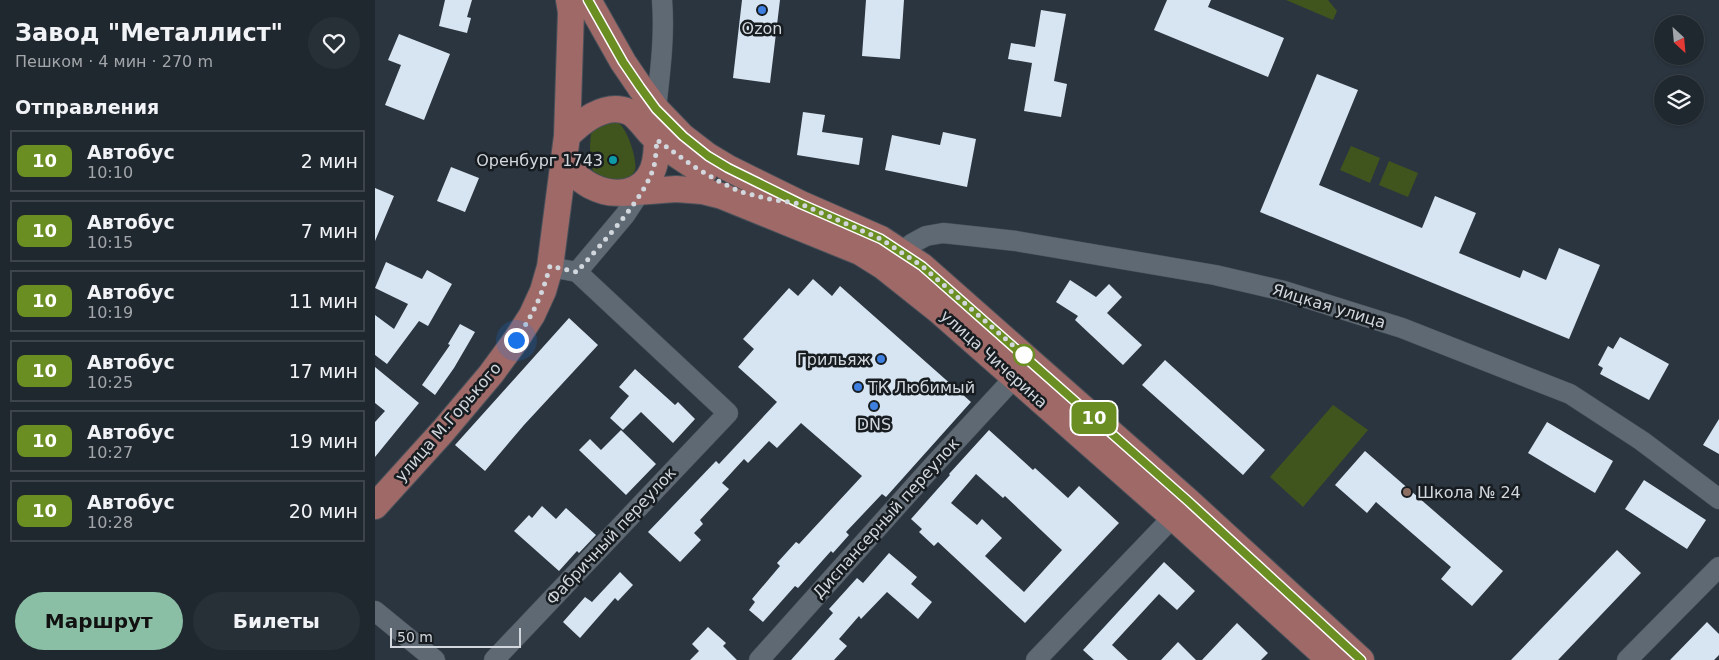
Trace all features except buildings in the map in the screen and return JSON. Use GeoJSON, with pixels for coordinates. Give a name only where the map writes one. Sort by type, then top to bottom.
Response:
{"type":"FeatureCollection","features":[{"type":"Feature","properties":{"kind":"main road"},"geometry":{"type":"LineString","coordinates":[[569,0],[571,12],[567,136],[564,165],[589,186],[612,193],[647,157]]}},
{"type":"Feature","properties":{"kind":"main road"},"geometry":{"type":"LineString","coordinates":[[588,0],[623,62],[647,157]]}},
{"type":"Feature","properties":{"kind":"main road"},"geometry":{"type":"LineString","coordinates":[[567,136],[590,117],[606,111],[619,110],[629,112],[640,121],[647,157]]}},
{"type":"Feature","properties":{"kind":"main road","name":"улица Чичерина"},"geometry":{"type":"LineString","coordinates":[[1318,656],[1173,517],[938,310],[884,267],[859,252],[722,196],[676,189],[647,157],[683,136],[708,156],[728,168],[801,204],[853,225],[881,239],[922,266],[1188,501],[1361,660]]}},
{"type":"Feature","properties":{"kind":"main road","name":"улица М.Горького"},"geometry":{"type":"LineString","coordinates":[[375,506],[443,431],[491,374],[532,315],[543,291],[550,266],[564,165]]}},
{"type":"Feature","properties":{"kind":"street"},"geometry":{"type":"LineString","coordinates":[[550,266],[577,272],[625,215],[647,157],[661,62],[662,0]]}},
{"type":"Feature","properties":{"kind":"street","name":"Яицкая улица"},"geometry":{"type":"LineString","coordinates":[[901,252],[926,236],[943,233],[1016,241],[1215,275],[1293,294],[1402,328],[1570,394],[1642,441],[1719,499]]}},
{"type":"Feature","properties":{"kind":"street","name":"Фабричный переулок"},"geometry":{"type":"LineString","coordinates":[[494,660],[728,413],[635,324],[577,272]]}},
{"type":"Feature","properties":{"kind":"street","name":"Диспансерный переулок"},"geometry":{"type":"LineString","coordinates":[[759,660],[1014,378]]}},
{"type":"Feature","properties":{"kind":"street"},"geometry":{"type":"LineString","coordinates":[[1036,660],[1173,517]]}},
{"type":"Feature","properties":{"kind":"street"},"geometry":{"type":"LineString","coordinates":[[1627,660],[1719,567]]}},
{"type":"Feature","properties":{"kind":"street"},"geometry":{"type":"LineString","coordinates":[[375,612],[435,660]]}},
{"type":"Feature","properties":{"kind":"green space"},"geometry":{"type":"Polygon","coordinates":[[[1286,0],[1328,0],[1337,11],[1333,20],[1286,0]]]}},
{"type":"Feature","properties":{"kind":"green space"},"geometry":{"type":"Polygon","coordinates":[[[602,120],[618,123],[625,131],[631,145],[635,159],[635,170],[624,182],[595,176],[593,172],[590,152],[591,132],[602,120]]]}},
{"type":"Feature","properties":{"kind":"green space"},"geometry":{"type":"Polygon","coordinates":[[[1351,146],[1380,158],[1370,183],[1340,170],[1351,146]]]}},
{"type":"Feature","properties":{"kind":"green space"},"geometry":{"type":"Polygon","coordinates":[[[1389,161],[1418,173],[1408,197],[1379,185],[1389,161]]]}},
{"type":"Feature","properties":{"kind":"green space"},"geometry":{"type":"Polygon","coordinates":[[[1333,405],[1368,430],[1303,507],[1270,477],[1333,405]]]}},
{"type":"Feature","properties":{"kind":"bus line","name":"10"},"geometry":{"type":"LineString","coordinates":[[588,0],[623,62],[640,87],[656,109],[683,136],[708,156],[728,168],[801,204],[821,211],[881,239],[922,266],[1188,501],[1361,660]]}},
{"type":"Feature","properties":{"kind":"place","name":"Ozon"},"geometry":{"type":"Point","coordinates":[762,10]}},
{"type":"Feature","properties":{"kind":"place","name":"Оренбург 1743"},"geometry":{"type":"Point","coordinates":[613,160]}},
{"type":"Feature","properties":{"kind":"place","name":"Грильяж"},"geometry":{"type":"Point","coordinates":[881,359]}},
{"type":"Feature","properties":{"kind":"place","name":"ТК Любимый"},"geometry":{"type":"Point","coordinates":[858,387]}},
{"type":"Feature","properties":{"kind":"place","name":"DNS"},"geometry":{"type":"Point","coordinates":[874,406]}},
{"type":"Feature","properties":{"kind":"place","name":"Школа № 24"},"geometry":{"type":"Point","coordinates":[1407,492]}},
{"type":"Feature","properties":{"kind":"route"},"geometry":{"type":"LineString","coordinates":[[516,340],[532,315],[543,291],[550,266],[577,272],[641,193],[653,168],[657,140],[693,166],[741,192],[801,204],[821,211],[881,239],[922,266],[1024,355]]}}]}
